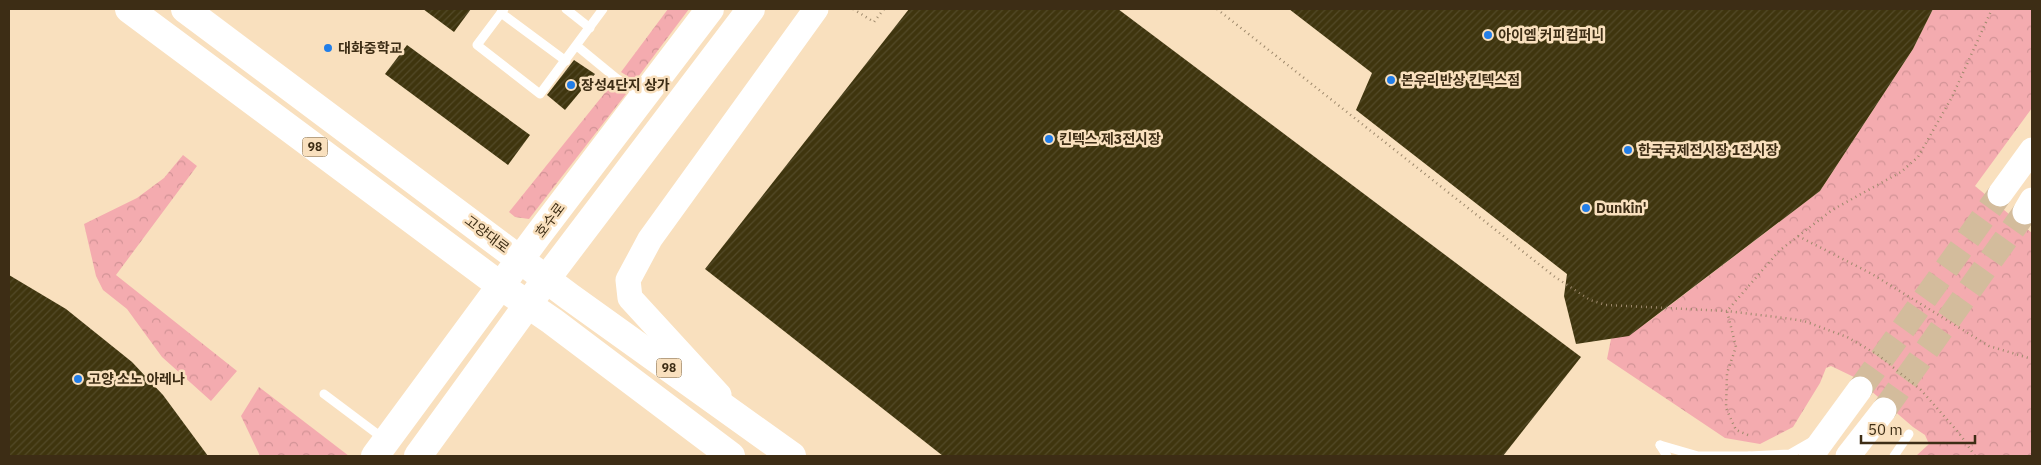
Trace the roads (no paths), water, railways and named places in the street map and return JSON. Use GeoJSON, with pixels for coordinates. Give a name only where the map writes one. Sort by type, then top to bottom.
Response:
{"type":"FeatureCollection","features":[{"type":"Feature","properties":{"kind":"main road","name":"98"},"geometry":{"type":"LineString","coordinates":[[129,9],[731,456]]}},
{"type":"Feature","properties":{"kind":"main road","name":"고양대로"},"geometry":{"type":"LineString","coordinates":[[185,9],[570,297],[792,456]]}},
{"type":"Feature","properties":{"kind":"main road","name":"호수로"},"geometry":{"type":"LineString","coordinates":[[381,449],[520,259],[710,9]]}},
{"type":"Feature","properties":{"kind":"main road"},"geometry":{"type":"LineString","coordinates":[[418,456],[547,278],[751,9]]}},
{"type":"Feature","properties":{"kind":"main road"},"geometry":{"type":"LineString","coordinates":[[741,419],[630,298],[628,280],[650,239],[816,9]]}},
{"type":"Feature","properties":{"kind":"main road"},"geometry":{"type":"LineString","coordinates":[[2000,194],[2032,150]]}},
{"type":"Feature","properties":{"kind":"main road"},"geometry":{"type":"LineString","coordinates":[[1811,456],[1860,389]]}},
{"type":"Feature","properties":{"kind":"main road"},"geometry":{"type":"LineString","coordinates":[[1848,456],[1884,410]]}},
{"type":"Feature","properties":{"kind":"lane"},"geometry":{"type":"LineString","coordinates":[[566,9],[590,28]]}},
{"type":"Feature","properties":{"kind":"lane"},"geometry":{"type":"LineString","coordinates":[[566,61],[502,11],[477,45],[540,94],[566,61],[603,9]]}},
{"type":"Feature","properties":{"kind":"lane"},"geometry":{"type":"LineString","coordinates":[[577,46],[643,97]]}},
{"type":"Feature","properties":{"kind":"lane"},"geometry":{"type":"LineString","coordinates":[[324,394],[381,449]]}},
{"type":"Feature","properties":{"kind":"lane"},"geometry":{"type":"LineString","coordinates":[[1660,445],[1698,456],[1790,454],[1827,434]]}},
{"type":"Feature","properties":{"kind":"lane"},"geometry":{"type":"LineString","coordinates":[[1894,456],[1909,434]]}},
{"type":"Feature","properties":{"kind":"lane"},"geometry":{"type":"LineString","coordinates":[[1660,445],[1667,456]]}},
{"type":"Feature","properties":{"kind":"lane"},"geometry":{"type":"LineString","coordinates":[[1660,445],[1676,456]]}},
{"type":"Feature","properties":{"kind":"tunnel"},"geometry":{"type":"LineString","coordinates":[[1860,389],[2000,194]]}},
{"type":"Feature","properties":{"kind":"tunnel"},"geometry":{"type":"LineString","coordinates":[[1884,410],[2025,212]]}},
{"type":"Feature","properties":{"kind":"place","name":"아이엠 커피컴퍼니"},"geometry":{"type":"Point","coordinates":[1488,35]}},
{"type":"Feature","properties":{"kind":"place","name":"대화중학교"},"geometry":{"type":"Point","coordinates":[328,48]}},
{"type":"Feature","properties":{"kind":"place","name":"본우리반상 킨텍스점"},"geometry":{"type":"Point","coordinates":[1391,80]}},
{"type":"Feature","properties":{"kind":"place","name":"장성4단지 상가"},"geometry":{"type":"Point","coordinates":[571,85]}},
{"type":"Feature","properties":{"kind":"place","name":"킨텍스 제3전시장"},"geometry":{"type":"Point","coordinates":[1049,139]}},
{"type":"Feature","properties":{"kind":"place","name":"한국국제전시장 1전시장"},"geometry":{"type":"Point","coordinates":[1628,150]}},
{"type":"Feature","properties":{"kind":"place","name":"Dunkin'"},"geometry":{"type":"Point","coordinates":[1586,208]}},
{"type":"Feature","properties":{"kind":"place","name":"고양 소노 아레나"},"geometry":{"type":"Point","coordinates":[78,379]}}]}
